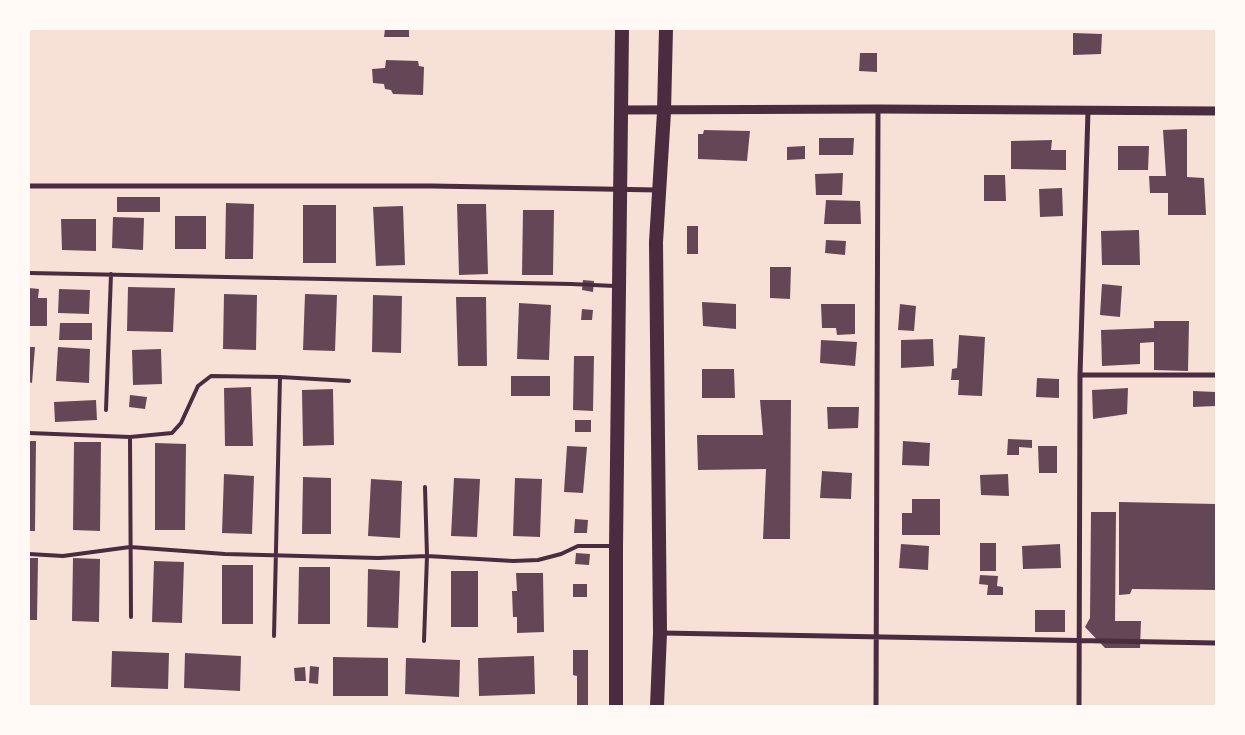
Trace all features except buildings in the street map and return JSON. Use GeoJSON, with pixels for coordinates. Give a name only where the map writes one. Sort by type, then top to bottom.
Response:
{"type":"FeatureCollection","features":[{"type":"Feature","properties":{"kind":"highway"},"geometry":{"type":"LineString","coordinates":[[616,706],[622,29]]}},
{"type":"Feature","properties":{"kind":"highway"},"geometry":{"type":"LineString","coordinates":[[657,706],[660,633],[656,242],[664,112],[666,29]]}},
{"type":"Feature","properties":{"kind":"street"},"geometry":{"type":"LineString","coordinates":[[621,110],[664,112],[878,109],[1216,111]]}},
{"type":"Feature","properties":{"kind":"street"},"geometry":{"type":"LineString","coordinates":[[876,706],[878,109]]}},
{"type":"Feature","properties":{"kind":"street"},"geometry":{"type":"LineString","coordinates":[[1079,706],[1080,375],[1088,111]]}},
{"type":"Feature","properties":{"kind":"street"},"geometry":{"type":"LineString","coordinates":[[29,186],[621,188],[658,190]]}},
{"type":"Feature","properties":{"kind":"street"},"geometry":{"type":"LineString","coordinates":[[1080,375],[1216,375]]}},
{"type":"Feature","properties":{"kind":"street"},"geometry":{"type":"LineString","coordinates":[[660,633],[1216,643]]}},
{"type":"Feature","properties":{"kind":"lane"},"geometry":{"type":"LineString","coordinates":[[29,273],[571,284],[620,287]]}},
{"type":"Feature","properties":{"kind":"lane"},"geometry":{"type":"LineString","coordinates":[[106,410],[111,274]]}},
{"type":"Feature","properties":{"kind":"lane"},"geometry":{"type":"LineString","coordinates":[[29,433],[130,437],[172,433],[181,423],[198,386],[211,376],[349,381]]}},
{"type":"Feature","properties":{"kind":"lane"},"geometry":{"type":"LineString","coordinates":[[274,636],[280,377]]}},
{"type":"Feature","properties":{"kind":"lane"},"geometry":{"type":"LineString","coordinates":[[130,437],[131,618]]}},
{"type":"Feature","properties":{"kind":"lane"},"geometry":{"type":"LineString","coordinates":[[424,640],[427,556],[425,487]]}},
{"type":"Feature","properties":{"kind":"lane"},"geometry":{"type":"LineString","coordinates":[[29,554],[63,556],[130,547],[277,555],[427,556],[538,560],[561,554],[578,546],[616,547]]}}]}
